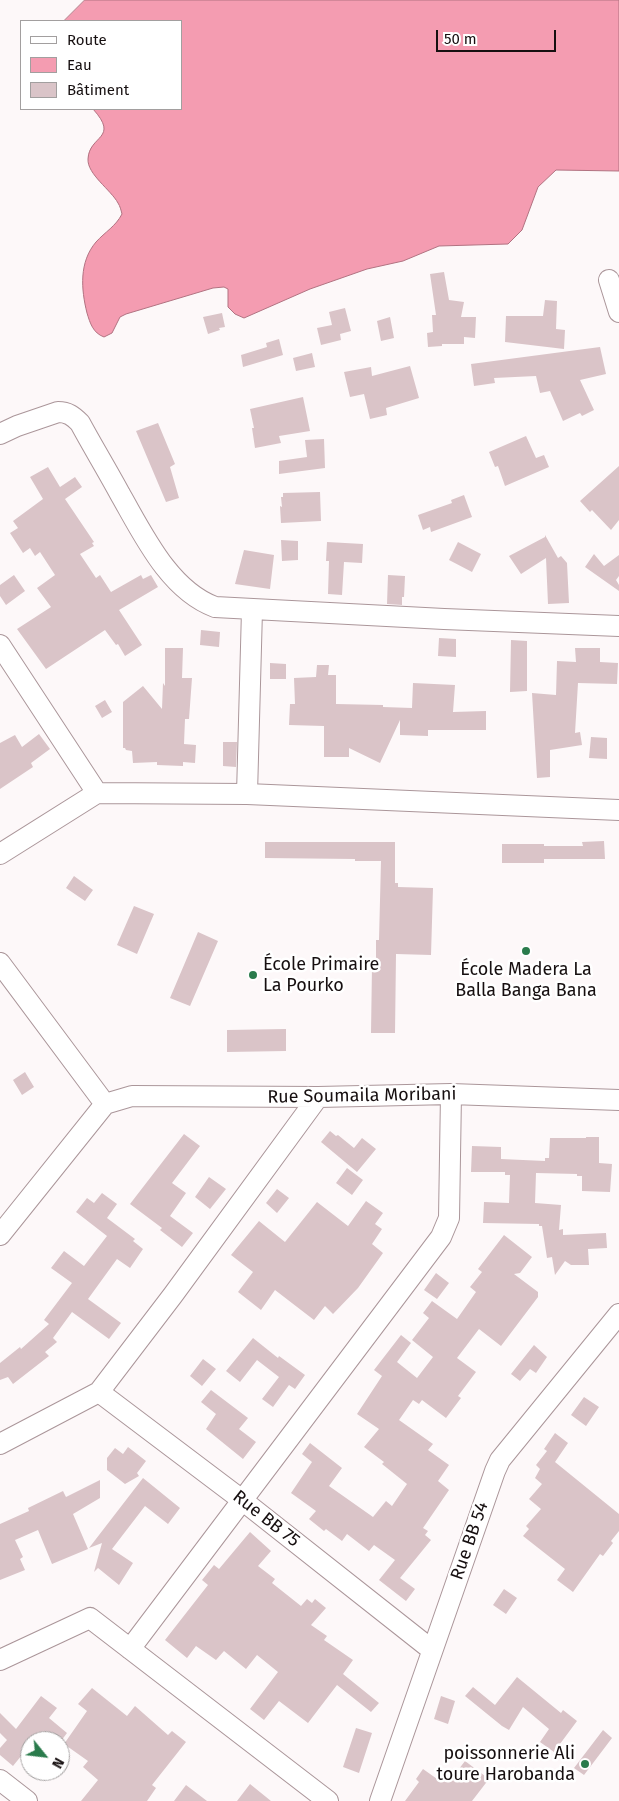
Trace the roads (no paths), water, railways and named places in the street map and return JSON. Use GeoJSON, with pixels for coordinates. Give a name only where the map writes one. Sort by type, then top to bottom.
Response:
{"type":"FeatureCollection","features":[{"type":"Feature","properties":{"kind":"street"},"geometry":{"type":"LineString","coordinates":[[609,280],[619,312]]}},
{"type":"Feature","properties":{"kind":"street"},"geometry":{"type":"LineString","coordinates":[[0,434],[58,412],[65,412],[74,417],[80,423],[146,540],[176,580],[189,593],[215,607],[619,626]]}},
{"type":"Feature","properties":{"kind":"street"},"geometry":{"type":"LineString","coordinates":[[247,794],[252,610]]}},
{"type":"Feature","properties":{"kind":"street"},"geometry":{"type":"LineString","coordinates":[[0,644],[97,792]]}},
{"type":"Feature","properties":{"kind":"street"},"geometry":{"type":"LineString","coordinates":[[0,854],[97,792],[247,794],[619,810]]}},
{"type":"Feature","properties":{"kind":"street"},"geometry":{"type":"LineString","coordinates":[[0,963],[105,1104],[0,1234]]}},
{"type":"Feature","properties":{"kind":"street"},"geometry":{"type":"LineString","coordinates":[[130,1649],[442,1236],[449,1218],[451,1094]]}},
{"type":"Feature","properties":{"kind":"street","name":"Rue Soumaila Moribani"},"geometry":{"type":"LineString","coordinates":[[105,1104],[132,1096],[318,1097],[451,1094],[619,1100]]}},
{"type":"Feature","properties":{"kind":"street"},"geometry":{"type":"LineString","coordinates":[[0,1444],[99,1392],[173,1295],[318,1097]]}},
{"type":"Feature","properties":{"kind":"street","name":"Rue BB 54"},"geometry":{"type":"LineString","coordinates":[[380,1801],[491,1480],[500,1460],[619,1314]]}},
{"type":"Feature","properties":{"kind":"street","name":"Rue BB 75"},"geometry":{"type":"LineString","coordinates":[[99,1392],[242,1500],[432,1650]]}},
{"type":"Feature","properties":{"kind":"street"},"geometry":{"type":"LineString","coordinates":[[0,1660],[90,1618],[328,1801]]}},
{"type":"Feature","properties":{"kind":"street"},"geometry":{"type":"LineString","coordinates":[[0,1780],[27,1801]]}},
{"type":"Feature","properties":{"kind":"water"},"geometry":{"type":"Polygon","coordinates":[[[85,0],[619,0],[619,171],[556,170],[538,187],[522,230],[508,244],[439,246],[403,261],[367,269],[310,289],[244,318],[235,314],[228,307],[228,289],[224,287],[213,288],[126,314],[120,317],[112,333],[104,337],[95,330],[87,313],[83,295],[84,267],[90,250],[122,214],[115,198],[95,176],[89,165],[90,151],[104,132],[101,119],[94,110],[182,110],[182,20],[65,20],[85,0]]]}},
{"type":"Feature","properties":{"kind":"place","name":"École Madera La Balla Banga Bana"},"geometry":{"type":"Point","coordinates":[526,951]}},
{"type":"Feature","properties":{"kind":"place","name":"École Primaire La Pourko"},"geometry":{"type":"Point","coordinates":[253,975]}},
{"type":"Feature","properties":{"kind":"place","name":"poissonnerie Ali toure Harobanda"},"geometry":{"type":"Point","coordinates":[585,1764]}}]}
